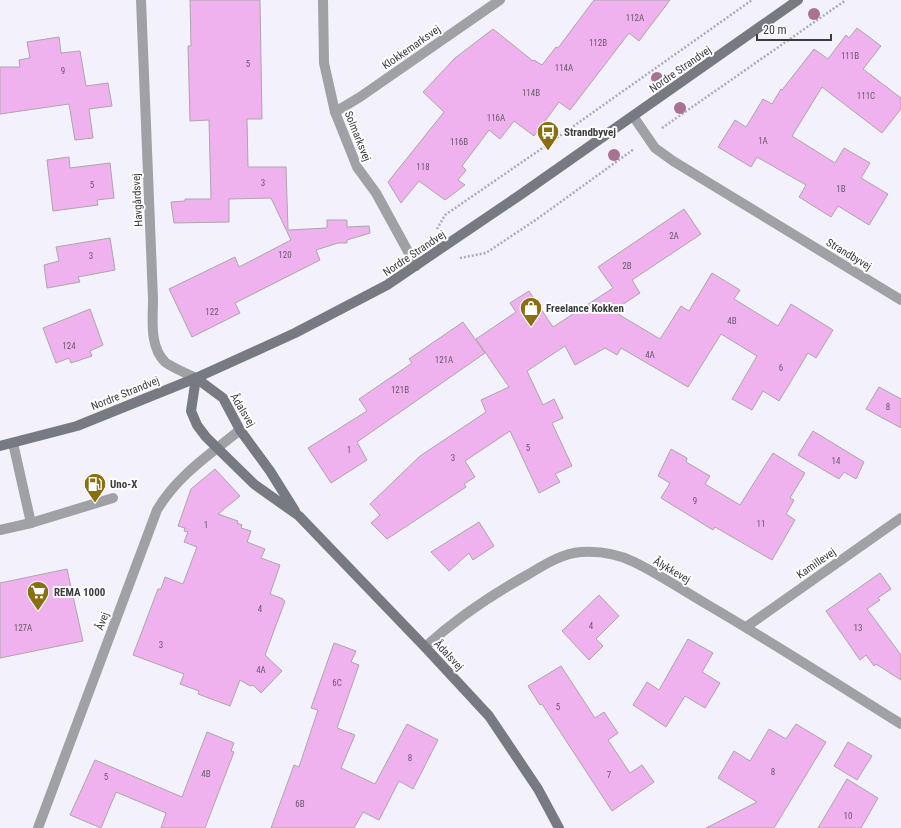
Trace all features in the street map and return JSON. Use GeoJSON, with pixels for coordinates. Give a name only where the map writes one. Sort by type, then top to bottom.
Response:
{"type":"FeatureCollection","features":[{"type":"Feature","properties":{"kind":"street","name":"Havgårdsvej"},"geometry":{"type":"LineString","coordinates":[[141,0],[153,299],[153,335],[157,350],[165,362],[196,378]]}},
{"type":"Feature","properties":{"kind":"street","name":"Solmarksvej"},"geometry":{"type":"LineString","coordinates":[[323,0],[324,63],[335,112],[357,167],[376,193],[416,266]]}},
{"type":"Feature","properties":{"kind":"street","name":"Klokkemarksvej"},"geometry":{"type":"LineString","coordinates":[[335,112],[360,97],[500,0]]}},
{"type":"Feature","properties":{"kind":"street","name":"Nordre Strandvej"},"geometry":{"type":"LineString","coordinates":[[0,446],[77,426],[196,378],[265,348],[387,285],[633,116],[798,0]]}},
{"type":"Feature","properties":{"kind":"street","name":"Strandbyvej"},"geometry":{"type":"LineString","coordinates":[[633,116],[655,148],[673,161],[901,300]]}},
{"type":"Feature","properties":{"kind":"street","name":"Ådalsvej"},"geometry":{"type":"LineString","coordinates":[[299,516],[270,471],[240,430],[223,398],[196,378],[191,411],[197,425],[206,437],[254,484],[299,516],[489,716],[538,789],[559,828]]}},
{"type":"Feature","properties":{"kind":"street","name":"Åvej"},"geometry":{"type":"LineString","coordinates":[[38,828],[157,510],[165,496],[177,482],[204,458],[240,430]]}},
{"type":"Feature","properties":{"kind":"street"},"geometry":{"type":"LineString","coordinates":[[13,443],[31,523]]}},
{"type":"Feature","properties":{"kind":"street"},"geometry":{"type":"LineString","coordinates":[[0,530],[31,523],[113,498]]}},
{"type":"Feature","properties":{"kind":"street","name":"Kamillevej"},"geometry":{"type":"LineString","coordinates":[[746,628],[901,518]]}},
{"type":"Feature","properties":{"kind":"street","name":"Ålykkevej"},"geometry":{"type":"LineString","coordinates":[[425,647],[446,627],[502,589],[544,565],[580,552],[613,554],[634,562],[746,628],[901,724]]}},
{"type":"Feature","properties":{"kind":"path"},"geometry":{"type":"LineString","coordinates":[[434,234],[445,215],[752,0]]}},
{"type":"Feature","properties":{"kind":"building"},"geometry":{"type":"Polygon","coordinates":[[[190,0],[260,0],[262,119],[247,119],[248,167],[286,167],[288,230],[327,228],[327,220],[347,220],[347,227],[369,226],[370,233],[347,240],[347,243],[338,243],[316,250],[320,260],[235,303],[240,313],[192,337],[169,289],[235,257],[239,267],[291,240],[271,198],[229,199],[229,222],[174,223],[171,202],[185,201],[185,199],[211,199],[209,120],[190,121],[188,46],[191,46],[190,0]]]}},
{"type":"Feature","properties":{"kind":"building"},"geometry":{"type":"Polygon","coordinates":[[[594,0],[670,0],[639,41],[629,33],[570,110],[559,102],[534,136],[514,121],[500,139],[489,130],[462,166],[466,170],[458,180],[465,185],[445,200],[419,181],[401,203],[388,182],[444,112],[423,92],[455,58],[493,29],[533,61],[534,60],[542,65],[556,47],[558,48],[594,0]]]}},
{"type":"Feature","properties":{"kind":"building"},"geometry":{"type":"Polygon","coordinates":[[[857,28],[881,46],[863,69],[901,98],[901,109],[882,133],[822,87],[792,136],[835,163],[844,148],[870,163],[861,178],[888,194],[869,225],[838,206],[831,217],[799,197],[806,185],[757,157],[751,167],[718,147],[735,120],[746,127],[763,99],[772,104],[781,89],[782,90],[814,49],[828,59],[846,35],[849,38],[857,28]]]}},
{"type":"Feature","properties":{"kind":"building"},"geometry":{"type":"Polygon","coordinates":[[[59,37],[61,53],[80,51],[86,86],[108,83],[112,106],[89,109],[93,138],[75,140],[69,104],[0,114],[0,67],[20,67],[19,60],[30,58],[27,42],[59,37]]]}},
{"type":"Feature","properties":{"kind":"building"},"geometry":{"type":"Polygon","coordinates":[[[69,157],[70,168],[110,163],[114,198],[97,200],[98,205],[53,211],[47,160],[69,157]]]}},
{"type":"Feature","properties":{"kind":"building"},"geometry":{"type":"Polygon","coordinates":[[[684,209],[701,234],[632,280],[640,293],[613,311],[660,339],[681,306],[689,311],[712,273],[740,290],[734,299],[778,326],[791,304],[833,330],[816,358],[808,353],[779,401],[763,391],[752,410],[732,399],[757,356],[721,334],[688,387],[621,348],[617,355],[605,348],[575,365],[565,346],[527,371],[543,405],[554,399],[563,418],[552,423],[572,466],[555,474],[560,482],[539,493],[510,431],[465,461],[475,477],[464,484],[466,487],[387,539],[371,523],[380,515],[370,504],[420,456],[486,412],[481,400],[509,387],[476,339],[516,312],[510,303],[529,291],[553,327],[613,288],[598,267],[684,209]]]}},
{"type":"Feature","properties":{"kind":"building"},"geometry":{"type":"Polygon","coordinates":[[[110,238],[115,270],[78,277],[80,282],[47,288],[44,265],[59,261],[56,247],[110,238]]]}},
{"type":"Feature","properties":{"kind":"building"},"geometry":{"type":"Polygon","coordinates":[[[90,309],[103,345],[90,351],[92,356],[71,363],[69,358],[56,363],[43,328],[90,309]]]}},
{"type":"Feature","properties":{"kind":"building"},"geometry":{"type":"Polygon","coordinates":[[[463,322],[485,353],[357,442],[367,460],[331,483],[308,448],[367,411],[359,399],[412,363],[409,359],[463,322]]]}},
{"type":"Feature","properties":{"kind":"building"},"geometry":{"type":"Polygon","coordinates":[[[879,387],[901,399],[901,428],[866,409],[879,387]]]}},
{"type":"Feature","properties":{"kind":"building"},"geometry":{"type":"Polygon","coordinates":[[[813,431],[864,462],[856,479],[844,472],[839,479],[798,455],[813,431]]]}},
{"type":"Feature","properties":{"kind":"building"},"geometry":{"type":"Polygon","coordinates":[[[671,449],[687,458],[686,462],[710,476],[705,484],[740,505],[773,453],[805,473],[790,498],[794,500],[786,514],[795,520],[772,560],[715,527],[713,530],[661,498],[670,483],[658,476],[671,449]]]}},
{"type":"Feature","properties":{"kind":"building"},"geometry":{"type":"Polygon","coordinates":[[[215,469],[240,496],[218,514],[238,521],[237,523],[242,525],[241,528],[251,531],[247,542],[265,549],[261,558],[280,565],[270,594],[285,601],[265,655],[282,671],[261,693],[253,685],[250,686],[240,680],[230,706],[198,694],[199,691],[180,684],[184,674],[133,655],[158,589],[161,589],[165,577],[183,584],[197,547],[184,542],[188,532],[184,531],[185,528],[178,526],[191,489],[215,469]]]}},
{"type":"Feature","properties":{"kind":"building"},"geometry":{"type":"Polygon","coordinates":[[[479,522],[494,546],[473,560],[469,553],[449,571],[431,552],[479,522]]]}},
{"type":"Feature","properties":{"kind":"building","name":"REMA 1000"},"geometry":{"type":"Polygon","coordinates":[[[67,569],[83,641],[0,658],[0,583],[67,569]]]}},
{"type":"Feature","properties":{"kind":"building"},"geometry":{"type":"Polygon","coordinates":[[[880,573],[891,589],[878,598],[880,600],[867,609],[901,655],[901,680],[876,664],[874,666],[866,655],[860,660],[826,611],[880,573]]]}},
{"type":"Feature","properties":{"kind":"building"},"geometry":{"type":"Polygon","coordinates":[[[599,595],[619,616],[596,639],[603,646],[589,660],[562,631],[599,595]]]}},
{"type":"Feature","properties":{"kind":"building"},"geometry":{"type":"Polygon","coordinates":[[[688,639],[713,653],[702,672],[720,683],[705,708],[685,696],[666,727],[633,705],[647,682],[659,690],[688,639]]]}},
{"type":"Feature","properties":{"kind":"building"},"geometry":{"type":"Polygon","coordinates":[[[334,643],[356,651],[351,662],[359,665],[337,728],[355,735],[341,768],[375,784],[407,724],[438,740],[413,789],[399,781],[379,820],[363,812],[354,828],[271,828],[294,765],[299,767],[318,710],[311,708],[334,643]]]}},
{"type":"Feature","properties":{"kind":"building"},"geometry":{"type":"Polygon","coordinates":[[[561,666],[595,718],[604,712],[618,733],[608,740],[630,773],[642,765],[654,782],[612,811],[542,704],[540,705],[528,686],[561,666]]]}},
{"type":"Feature","properties":{"kind":"building"},"geometry":{"type":"Polygon","coordinates":[[[796,724],[826,742],[774,828],[706,828],[757,802],[718,778],[734,751],[750,761],[769,729],[786,739],[796,724]]]}},
{"type":"Feature","properties":{"kind":"building"},"geometry":{"type":"Polygon","coordinates":[[[207,732],[234,743],[231,751],[234,752],[205,828],[161,828],[166,813],[116,792],[101,828],[70,815],[95,760],[182,797],[207,732]]]}},
{"type":"Feature","properties":{"kind":"building"},"geometry":{"type":"Polygon","coordinates":[[[848,742],[872,756],[857,780],[834,766],[848,742]]]}},
{"type":"Feature","properties":{"kind":"building"},"geometry":{"type":"Polygon","coordinates":[[[847,779],[878,798],[861,828],[818,828],[847,779]]]}},
{"type":"Feature","properties":{"kind":"place","name":"Strandbyvej"},"geometry":{"type":"Point","coordinates":[548,152]}},
{"type":"Feature","properties":{"kind":"place","name":"Freelance Kokken"},"geometry":{"type":"Point","coordinates":[531,328]}},
{"type":"Feature","properties":{"kind":"place","name":"Uno-X"},"geometry":{"type":"Point","coordinates":[95,504]}},
{"type":"Feature","properties":{"kind":"place","name":"REMA 1000"},"geometry":{"type":"Point","coordinates":[38,612]}}]}
